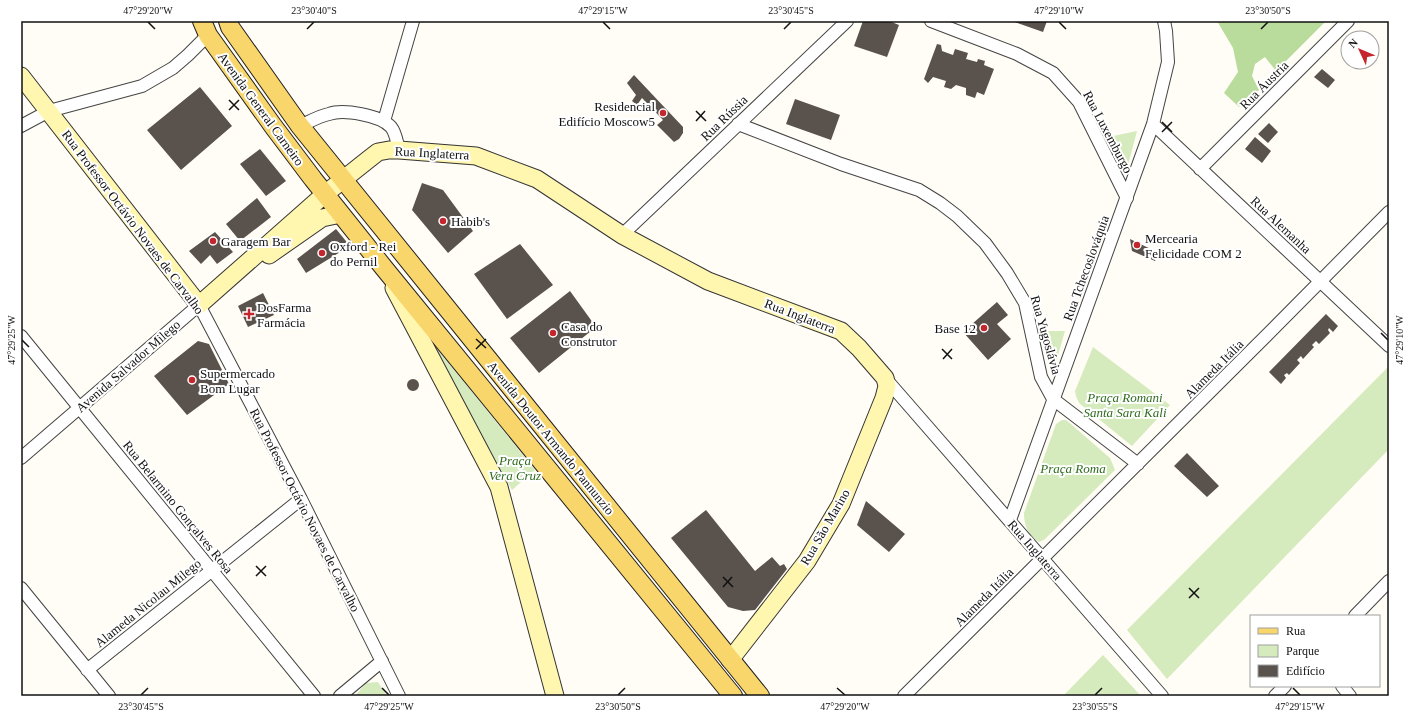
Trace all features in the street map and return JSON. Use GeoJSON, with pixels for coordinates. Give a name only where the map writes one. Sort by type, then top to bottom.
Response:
{"type":"FeatureCollection","features":[{"type":"Feature","properties":{"kind":"main road","name":"Avenida General Carneiro"},"geometry":{"type":"LineString","coordinates":[[228,21],[230,27],[300,126],[342,179]]}},
{"type":"Feature","properties":{"kind":"main road","name":"Avenida General Carneiro"},"geometry":{"type":"LineString","coordinates":[[204,28],[272,126],[325,194]]}},
{"type":"Feature","properties":{"kind":"main road","name":"Avenida Doutor Armando Pannunzio"},"geometry":{"type":"LineString","coordinates":[[342,179],[760,696]]}},
{"type":"Feature","properties":{"kind":"main road","name":"Avenida Doutor Armando Pannunzio"},"geometry":{"type":"LineString","coordinates":[[325,194],[727,694]]}},
{"type":"Feature","properties":{"kind":"street"},"geometry":{"type":"LineString","coordinates":[[384,121],[413,21]]}},
{"type":"Feature","properties":{"kind":"street","name":"Rua Rússia"},"geometry":{"type":"LineString","coordinates":[[622,235],[847,21]]}},
{"type":"Feature","properties":{"kind":"street","name":"Rua Luxemburgo"},"geometry":{"type":"LineString","coordinates":[[931,21],[1017,54],[1053,73],[1078,102],[1127,198]]}},
{"type":"Feature","properties":{"kind":"street","name":"Rua Tchecoslováquia"},"geometry":{"type":"LineString","coordinates":[[1010,520],[1153,124],[1168,62],[1164,21]]}},
{"type":"Feature","properties":{"kind":"street","name":"Rua Áustria"},"geometry":{"type":"LineString","coordinates":[[1200,169],[1348,21]]}},
{"type":"Feature","properties":{"kind":"street"},"geometry":{"type":"LineString","coordinates":[[21,126],[49,111],[142,86],[172,68],[188,55],[204,28]]}},
{"type":"Feature","properties":{"kind":"street","name":"Rua Professor Octávio Novaes de Carvalho"},"geometry":{"type":"LineString","coordinates":[[21,76],[199,305],[301,499],[399,696]]}},
{"type":"Feature","properties":{"kind":"street"},"geometry":{"type":"LineString","coordinates":[[300,126],[329,113],[344,112],[365,115],[384,121],[391,128],[396,138],[399,150]]}},
{"type":"Feature","properties":{"kind":"street","name":"Rua Yugoslávia"},"geometry":{"type":"LineString","coordinates":[[738,124],[841,164],[919,190],[957,216],[985,243],[1007,273],[1025,303],[1042,377],[1053,399],[1138,464]]}},
{"type":"Feature","properties":{"kind":"street","name":"Rua Alemanha"},"geometry":{"type":"LineString","coordinates":[[1153,124],[1389,346]]}},
{"type":"Feature","properties":{"kind":"street","name":"Rua Inglaterra"},"geometry":{"type":"LineString","coordinates":[[325,194],[378,152],[399,150],[476,156],[537,179],[622,235],[708,281],[840,331],[859,348],[1162,696]]}},
{"type":"Feature","properties":{"kind":"street","name":"Avenida Salvador Milego"},"geometry":{"type":"LineString","coordinates":[[21,458],[325,194]]}},
{"type":"Feature","properties":{"kind":"street","name":"Alameda Itália"},"geometry":{"type":"LineString","coordinates":[[904,696],[1389,212]]}},
{"type":"Feature","properties":{"kind":"street"},"geometry":{"type":"LineString","coordinates":[[199,305],[322,218],[341,214]]}},
{"type":"Feature","properties":{"kind":"street"},"geometry":{"type":"LineString","coordinates":[[384,268],[499,487],[555,696]]}},
{"type":"Feature","properties":{"kind":"street","name":"Rua Belarmino Gonçalves Rosa"},"geometry":{"type":"LineString","coordinates":[[21,336],[314,696]]}},
{"type":"Feature","properties":{"kind":"street","name":"Rua São Marino"},"geometry":{"type":"LineString","coordinates":[[727,694],[735,680],[734,665],[807,561],[840,504],[884,398],[887,386],[885,378]]}},
{"type":"Feature","properties":{"kind":"street","name":"Alameda Nicolau Milego"},"geometry":{"type":"LineString","coordinates":[[88,670],[301,499]]}},
{"type":"Feature","properties":{"kind":"street"},"geometry":{"type":"LineString","coordinates":[[1356,615],[1389,582]]}},
{"type":"Feature","properties":{"kind":"street"},"geometry":{"type":"LineString","coordinates":[[21,588],[109,696]]}},
{"type":"Feature","properties":{"kind":"street"},"geometry":{"type":"LineString","coordinates":[[340,696],[382,661]]}},
{"type":"Feature","properties":{"kind":"street"},"geometry":{"type":"LineString","coordinates":[[1275,696],[1284,687]]}},
{"type":"Feature","properties":{"kind":"street"},"geometry":{"type":"LineString","coordinates":[[1343,687],[1350,696]]}},
{"type":"Feature","properties":{"kind":"green space"},"geometry":{"type":"Polygon","coordinates":[[[1217,21],[1326,21],[1276,71],[1265,57],[1255,64],[1252,76],[1259,90],[1239,107],[1224,93],[1238,72],[1233,48],[1217,21]]]}},
{"type":"Feature","properties":{"kind":"green space"},"geometry":{"type":"Polygon","coordinates":[[[1137,131],[1127,169],[1113,136],[1137,131]]]}},
{"type":"Feature","properties":{"kind":"green space"},"geometry":{"type":"Polygon","coordinates":[[[1039,331],[1065,331],[1052,376],[1039,331]]]}},
{"type":"Feature","properties":{"kind":"green space","name":"Praça Vera Cruz"},"geometry":{"type":"Polygon","coordinates":[[[429,339],[535,470],[512,490],[429,339]]]}},
{"type":"Feature","properties":{"kind":"green space","name":"Praça Romani Santa Sara Kali"},"geometry":{"type":"Polygon","coordinates":[[[1093,347],[1170,405],[1132,446],[1079,403],[1076,396],[1075,391],[1093,347]]]}},
{"type":"Feature","properties":{"kind":"green space"},"geometry":{"type":"Polygon","coordinates":[[[1389,366],[1389,449],[1167,679],[1127,630],[1389,366]]]}},
{"type":"Feature","properties":{"kind":"green space","name":"Praça Roma"},"geometry":{"type":"Polygon","coordinates":[[[1062,420],[1066,420],[1110,458],[1115,470],[1044,540],[1039,542],[1027,530],[1024,513],[1056,424],[1062,420]]]}},
{"type":"Feature","properties":{"kind":"green space"},"geometry":{"type":"Polygon","coordinates":[[[1103,655],[1141,696],[1063,696],[1103,655]]]}},
{"type":"Feature","properties":{"kind":"green space"},"geometry":{"type":"Polygon","coordinates":[[[378,682],[387,696],[355,696],[366,683],[378,682]]]}},
{"type":"Feature","properties":{"kind":"building"},"geometry":{"type":"Polygon","coordinates":[[[863,21],[889,21],[899,25],[887,57],[854,46],[863,21]]]}},
{"type":"Feature","properties":{"kind":"building"},"geometry":{"type":"Polygon","coordinates":[[[1012,21],[1047,21],[1043,32],[1012,21]]]}},
{"type":"Feature","properties":{"kind":"building"},"geometry":{"type":"Polygon","coordinates":[[[937,44],[941,45],[942,51],[953,55],[955,49],[968,53],[966,59],[977,62],[978,59],[985,61],[984,65],[994,69],[984,95],[977,92],[975,98],[966,95],[966,88],[956,85],[951,89],[944,87],[946,81],[933,77],[928,83],[924,79],[937,44]]]}},
{"type":"Feature","properties":{"kind":"building"},"geometry":{"type":"Polygon","coordinates":[[[1322,69],[1335,80],[1328,88],[1314,77],[1322,69]]]}},
{"type":"Feature","properties":{"kind":"building","name":"Residencial Edifício Moscow5"},"geometry":{"type":"Polygon","coordinates":[[[634,75],[683,127],[683,133],[679,139],[674,142],[657,125],[663,120],[642,98],[637,105],[632,101],[636,95],[627,83],[634,75]]]}},
{"type":"Feature","properties":{"kind":"building"},"geometry":{"type":"Polygon","coordinates":[[[200,87],[232,126],[181,170],[147,130],[200,87]]]}},
{"type":"Feature","properties":{"kind":"building"},"geometry":{"type":"Polygon","coordinates":[[[795,99],[840,115],[831,140],[786,124],[795,99]]]}},
{"type":"Feature","properties":{"kind":"building"},"geometry":{"type":"Polygon","coordinates":[[[1269,123],[1278,132],[1268,143],[1258,134],[1269,123]]]}},
{"type":"Feature","properties":{"kind":"building"},"geometry":{"type":"Polygon","coordinates":[[[1255,137],[1271,151],[1262,163],[1245,149],[1255,137]]]}},
{"type":"Feature","properties":{"kind":"building"},"geometry":{"type":"Polygon","coordinates":[[[260,149],[286,181],[266,196],[240,164],[260,149]]]}},
{"type":"Feature","properties":{"kind":"building","name":"Habib's"},"geometry":{"type":"Polygon","coordinates":[[[422,183],[443,190],[473,231],[448,253],[412,210],[422,183]]]}},
{"type":"Feature","properties":{"kind":"building"},"geometry":{"type":"Polygon","coordinates":[[[257,198],[271,217],[240,241],[226,224],[257,198]]]}},
{"type":"Feature","properties":{"kind":"building","name":"Oxford - Rei do Pernil"},"geometry":{"type":"Polygon","coordinates":[[[336,229],[350,246],[306,273],[297,259],[336,229]]]}},
{"type":"Feature","properties":{"kind":"building","name":"Garagem Bar"},"geometry":{"type":"Polygon","coordinates":[[[215,232],[233,252],[217,264],[210,255],[201,264],[189,251],[215,232]]]}},
{"type":"Feature","properties":{"kind":"building","name":"Mercearia Felicidade COM 2"},"geometry":{"type":"Polygon","coordinates":[[[1130,239],[1159,253],[1155,261],[1132,251],[1130,239]]]}},
{"type":"Feature","properties":{"kind":"building"},"geometry":{"type":"Polygon","coordinates":[[[520,244],[553,285],[507,319],[474,274],[520,244]]]}},
{"type":"Feature","properties":{"kind":"building","name":"Casa do Construtor"},"geometry":{"type":"Polygon","coordinates":[[[570,291],[596,327],[539,373],[510,338],[570,291]]]}},
{"type":"Feature","properties":{"kind":"building"},"geometry":{"type":"Polygon","coordinates":[[[263,293],[274,315],[248,327],[238,306],[263,293]]]}},
{"type":"Feature","properties":{"kind":"building","name":"Base 12"},"geometry":{"type":"Polygon","coordinates":[[[997,302],[1008,315],[997,324],[1011,339],[988,360],[963,332],[997,302]]]}},
{"type":"Feature","properties":{"kind":"building"},"geometry":{"type":"Polygon","coordinates":[[[1326,314],[1338,326],[1333,332],[1329,328],[1328,330],[1330,333],[1319,344],[1316,341],[1312,345],[1314,347],[1303,359],[1301,356],[1297,360],[1300,363],[1289,375],[1287,373],[1284,375],[1286,378],[1281,384],[1269,372],[1326,314]]]}},
{"type":"Feature","properties":{"kind":"building","name":"Supermercado Bom Lugar"},"geometry":{"type":"Polygon","coordinates":[[[198,341],[209,344],[229,384],[187,415],[154,376],[198,341]]]}},
{"type":"Feature","properties":{"kind":"building"},"geometry":{"type":"Polygon","coordinates":[[[411,379],[415,379],[419,385],[415,391],[411,391],[407,387],[407,383],[411,379]]]}},
{"type":"Feature","properties":{"kind":"building"},"geometry":{"type":"Polygon","coordinates":[[[1187,453],[1219,486],[1207,497],[1174,466],[1187,453]]]}},
{"type":"Feature","properties":{"kind":"building"},"geometry":{"type":"Polygon","coordinates":[[[866,501],[905,534],[889,552],[857,525],[866,501]]]}},
{"type":"Feature","properties":{"kind":"building"},"geometry":{"type":"Polygon","coordinates":[[[706,510],[755,571],[772,557],[780,566],[784,564],[787,569],[755,610],[743,611],[728,607],[671,538],[706,510]]]}},
{"type":"Feature","properties":{"kind":"place","name":"Residencial Edifício Moscow5"},"geometry":{"type":"Point","coordinates":[663,113]}},
{"type":"Feature","properties":{"kind":"place","name":"Habib's"},"geometry":{"type":"Point","coordinates":[443,221]}},
{"type":"Feature","properties":{"kind":"place","name":"Garagem Bar"},"geometry":{"type":"Point","coordinates":[213,241]}},
{"type":"Feature","properties":{"kind":"place","name":"Mercearia Felicidade COM 2"},"geometry":{"type":"Point","coordinates":[1137,245]}},
{"type":"Feature","properties":{"kind":"place","name":"Oxford - Rei do Pernil"},"geometry":{"type":"Point","coordinates":[322,253]}},
{"type":"Feature","properties":{"kind":"place","name":"DosFarma Farmácia"},"geometry":{"type":"Point","coordinates":[249,314]}},
{"type":"Feature","properties":{"kind":"place","name":"Base 12"},"geometry":{"type":"Point","coordinates":[984,328]}},
{"type":"Feature","properties":{"kind":"place","name":"Casa do Construtor"},"geometry":{"type":"Point","coordinates":[553,333]}},
{"type":"Feature","properties":{"kind":"place","name":"Supermercado Bom Lugar"},"geometry":{"type":"Point","coordinates":[192,380]}}]}
